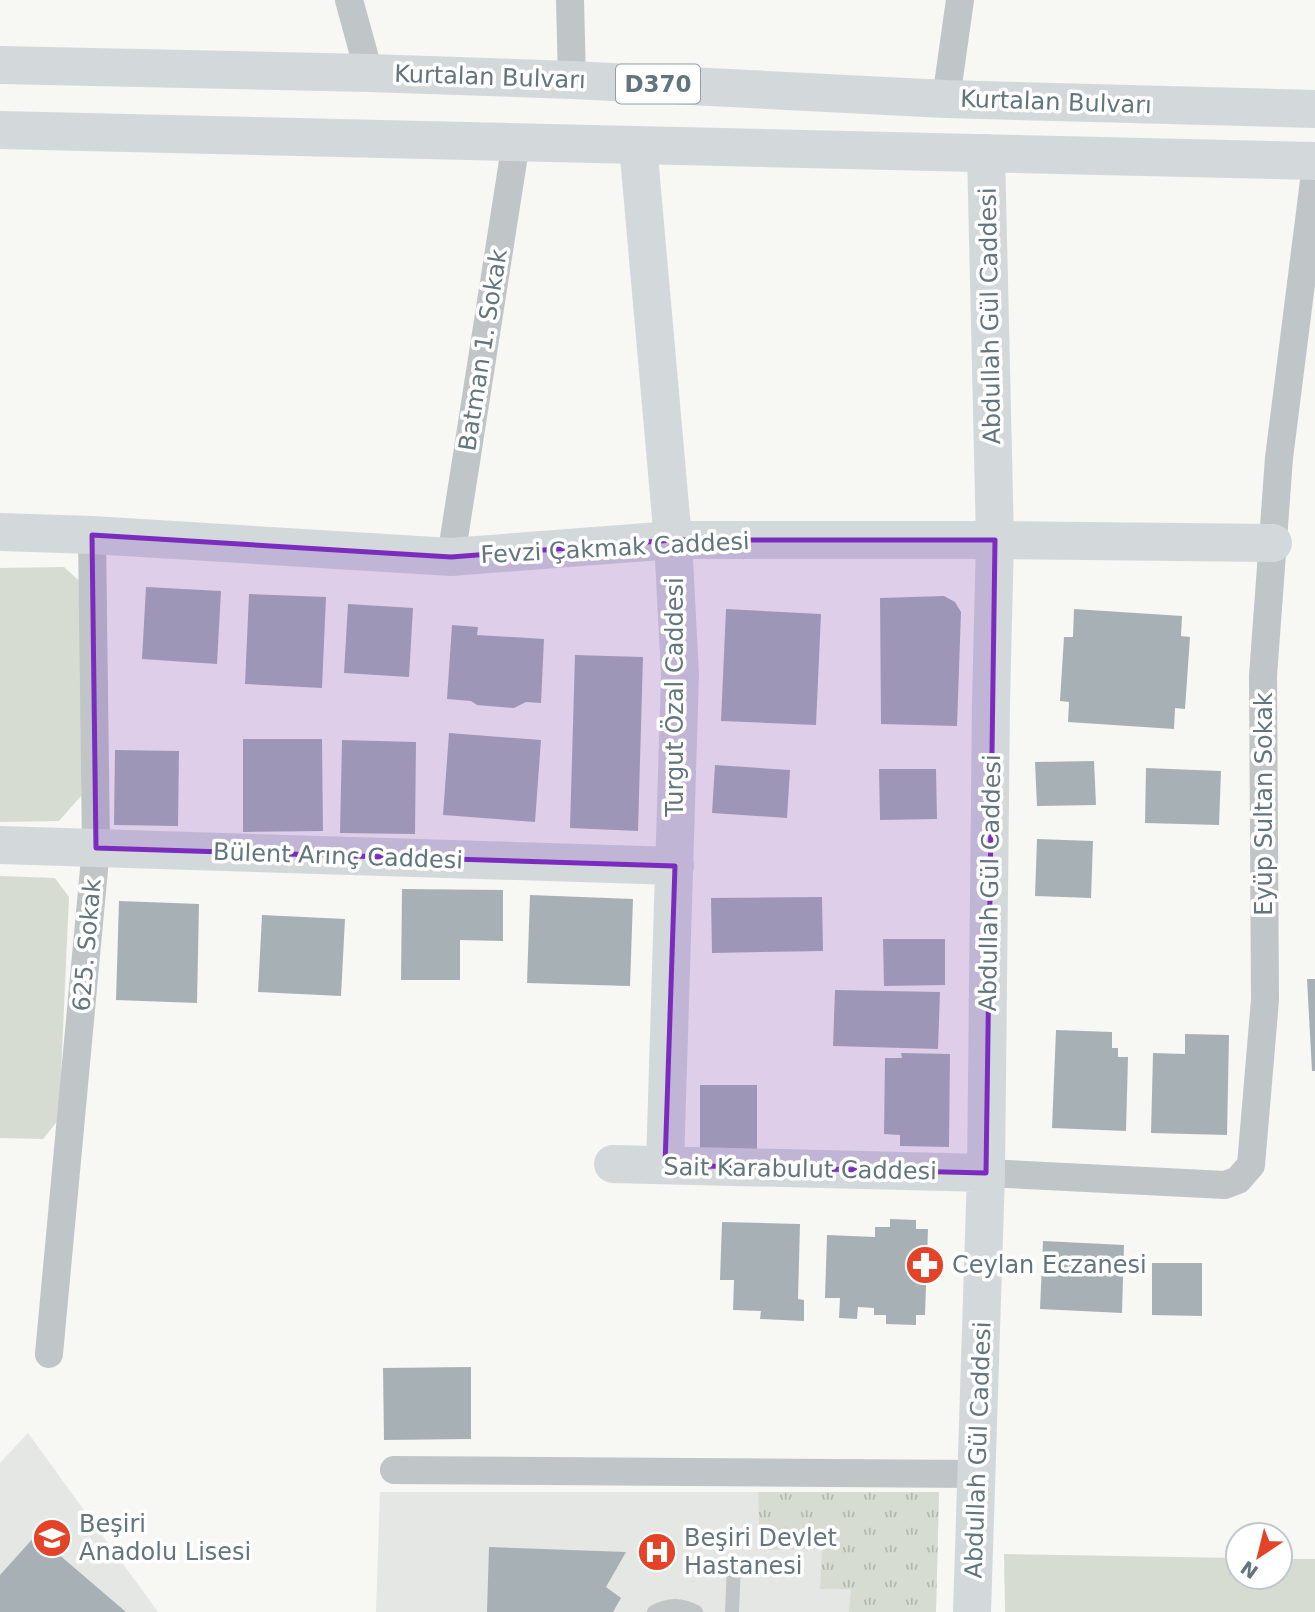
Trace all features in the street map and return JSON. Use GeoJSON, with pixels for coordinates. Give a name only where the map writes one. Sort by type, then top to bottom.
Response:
{"type":"FeatureCollection","features":[{"type":"Feature","properties":{"kind":"main road","name":"Kurtalan Bulvarı"},"geometry":{"type":"LineString","coordinates":[[0,65],[369,73],[572,80],[946,99],[1315,109]]}},
{"type":"Feature","properties":{"kind":"main road"},"geometry":{"type":"LineString","coordinates":[[0,130],[1315,161]]}},
{"type":"Feature","properties":{"kind":"main road","name":"Turgut Özal Caddesi"},"geometry":{"type":"LineString","coordinates":[[638,145],[673,540],[680,676],[665,1165]]}},
{"type":"Feature","properties":{"kind":"main road","name":"Abdullah Gül Caddesi"},"geometry":{"type":"LineString","coordinates":[[972,1612],[986,1173],[995,540],[986,153]]}},
{"type":"Feature","properties":{"kind":"main road","name":"Fevzi Çakmak Caddesi"},"geometry":{"type":"LineString","coordinates":[[0,532],[92,535],[450,557],[673,540],[1273,543]]}},
{"type":"Feature","properties":{"kind":"main road","name":"Bülent Arınç Caddesi"},"geometry":{"type":"LineString","coordinates":[[0,845],[675,866]]}},
{"type":"Feature","properties":{"kind":"main road","name":"Sait Karabulut Caddesi"},"geometry":{"type":"LineString","coordinates":[[613,1164],[986,1173]]}},
{"type":"Feature","properties":{"kind":"street"},"geometry":{"type":"LineString","coordinates":[[349,0],[369,73]]}},
{"type":"Feature","properties":{"kind":"street"},"geometry":{"type":"LineString","coordinates":[[570,0],[572,80]]}},
{"type":"Feature","properties":{"kind":"street"},"geometry":{"type":"LineString","coordinates":[[946,99],[960,0]]}},
{"type":"Feature","properties":{"kind":"street","name":"Batman 1. Sokak"},"geometry":{"type":"LineString","coordinates":[[450,557],[516,142]]}},
{"type":"Feature","properties":{"kind":"street","name":"Eyüp Sultan Sokak"},"geometry":{"type":"LineString","coordinates":[[986,1173],[1225,1185],[1238,1180],[1251,1165],[1265,1000],[1263,676],[1279,458],[1315,173]]}},
{"type":"Feature","properties":{"kind":"street","name":"625. Sokak"},"geometry":{"type":"LineString","coordinates":[[48,1354],[96,849],[92,535]]}},
{"type":"Feature","properties":{"kind":"street"},"geometry":{"type":"LineString","coordinates":[[394,1470],[977,1474]]}},
{"type":"Feature","properties":{"kind":"lane"},"geometry":{"type":"LineString","coordinates":[[732,1612],[734,1564]]}},
{"type":"Feature","properties":{"kind":"lane"},"geometry":{"type":"LineString","coordinates":[[654,1612],[674,1605],[696,1612]]}},
{"type":"Feature","properties":{"kind":"highlighted area"},"geometry":{"type":"Polygon","coordinates":[[[92,535],[451,557],[673,540],[995,540],[986,1173],[665,1165],[675,866],[96,848],[92,535]]]}},
{"type":"Feature","properties":{"kind":"shaded area","name":"Beşiri Anadolu Lisesi"},"geometry":{"type":"Polygon","coordinates":[[[28,1433],[158,1612],[0,1612],[0,1463],[28,1433]]]}},
{"type":"Feature","properties":{"kind":"shaded area","name":"Beşiri Devlet Hastanesi"},"geometry":{"type":"Polygon","coordinates":[[[380,1492],[939,1492],[936,1612],[376,1612],[380,1492]]]}},
{"type":"Feature","properties":{"kind":"green space"},"geometry":{"type":"Polygon","coordinates":[[[64,567],[87,588],[81,796],[59,821],[0,822],[0,568],[64,567]]]}},
{"type":"Feature","properties":{"kind":"green space"},"geometry":{"type":"Polygon","coordinates":[[[0,876],[55,878],[69,897],[59,1119],[43,1139],[0,1138],[0,876]]]}},
{"type":"Feature","properties":{"kind":"green space"},"geometry":{"type":"Polygon","coordinates":[[[758,1492],[939,1492],[936,1612],[849,1612],[851,1589],[820,1589],[822,1549],[760,1550],[758,1492]]]}},
{"type":"Feature","properties":{"kind":"green space"},"geometry":{"type":"Polygon","coordinates":[[[1004,1554],[1224,1558],[1224,1591],[1294,1591],[1294,1559],[1315,1559],[1315,1612],[1005,1612],[1004,1554]]]}},
{"type":"Feature","properties":{"kind":"building"},"geometry":{"type":"Polygon","coordinates":[[[146,587],[221,591],[217,664],[142,659],[146,587]]]}},
{"type":"Feature","properties":{"kind":"building"},"geometry":{"type":"Polygon","coordinates":[[[249,594],[326,597],[322,688],[245,684],[249,594]]]}},
{"type":"Feature","properties":{"kind":"building"},"geometry":{"type":"Polygon","coordinates":[[[944,596],[955,602],[961,612],[957,726],[881,724],[880,598],[944,596]]]}},
{"type":"Feature","properties":{"kind":"building"},"geometry":{"type":"Polygon","coordinates":[[[348,604],[413,608],[409,677],[344,673],[348,604]]]}},
{"type":"Feature","properties":{"kind":"building"},"geometry":{"type":"Polygon","coordinates":[[[726,609],[821,614],[816,725],[721,721],[726,609]]]}},
{"type":"Feature","properties":{"kind":"building"},"geometry":{"type":"Polygon","coordinates":[[[1074,609],[1182,616],[1181,636],[1190,637],[1185,709],[1175,708],[1174,729],[1068,722],[1069,702],[1060,701],[1064,637],[1073,637],[1074,609]]]}},
{"type":"Feature","properties":{"kind":"building"},"geometry":{"type":"Polygon","coordinates":[[[452,625],[478,627],[477,635],[544,639],[541,703],[526,702],[514,708],[447,699],[452,625]]]}},
{"type":"Feature","properties":{"kind":"building"},"geometry":{"type":"Polygon","coordinates":[[[575,655],[643,657],[638,831],[570,828],[575,655]]]}},
{"type":"Feature","properties":{"kind":"building"},"geometry":{"type":"Polygon","coordinates":[[[449,733],[541,740],[535,822],[443,815],[449,733]]]}},
{"type":"Feature","properties":{"kind":"building"},"geometry":{"type":"Polygon","coordinates":[[[243,739],[322,739],[323,831],[243,832],[243,739]]]}},
{"type":"Feature","properties":{"kind":"building"},"geometry":{"type":"Polygon","coordinates":[[[342,740],[416,742],[415,834],[340,833],[342,740]]]}},
{"type":"Feature","properties":{"kind":"building"},"geometry":{"type":"Polygon","coordinates":[[[115,750],[179,751],[178,826],[114,825],[115,750]]]}},
{"type":"Feature","properties":{"kind":"building"},"geometry":{"type":"Polygon","coordinates":[[[1094,761],[1096,805],[1037,806],[1035,762],[1094,761]]]}},
{"type":"Feature","properties":{"kind":"building"},"geometry":{"type":"Polygon","coordinates":[[[715,765],[790,770],[787,818],[712,813],[715,765]]]}},
{"type":"Feature","properties":{"kind":"building"},"geometry":{"type":"Polygon","coordinates":[[[1146,768],[1221,771],[1219,825],[1145,823],[1146,768]]]}},
{"type":"Feature","properties":{"kind":"building"},"geometry":{"type":"Polygon","coordinates":[[[879,769],[936,769],[937,819],[880,820],[879,769]]]}},
{"type":"Feature","properties":{"kind":"building"},"geometry":{"type":"Polygon","coordinates":[[[1037,839],[1093,841],[1091,898],[1035,896],[1037,839]]]}},
{"type":"Feature","properties":{"kind":"building"},"geometry":{"type":"Polygon","coordinates":[[[402,889],[503,890],[503,941],[460,940],[460,980],[401,980],[402,889]]]}},
{"type":"Feature","properties":{"kind":"building"},"geometry":{"type":"Polygon","coordinates":[[[530,895],[633,899],[630,986],[527,983],[530,895]]]}},
{"type":"Feature","properties":{"kind":"building"},"geometry":{"type":"Polygon","coordinates":[[[822,897],[823,951],[712,953],[711,898],[822,897]]]}},
{"type":"Feature","properties":{"kind":"building"},"geometry":{"type":"Polygon","coordinates":[[[119,901],[199,904],[197,1003],[116,1000],[119,901]]]}},
{"type":"Feature","properties":{"kind":"building"},"geometry":{"type":"Polygon","coordinates":[[[262,915],[345,919],[341,996],[258,992],[262,915]]]}},
{"type":"Feature","properties":{"kind":"building"},"geometry":{"type":"Polygon","coordinates":[[[883,939],[945,939],[945,985],[884,986],[883,939]]]}},
{"type":"Feature","properties":{"kind":"building"},"geometry":{"type":"Polygon","coordinates":[[[1307,979],[1315,979],[1315,1071],[1312,1071],[1307,979]]]}},
{"type":"Feature","properties":{"kind":"building"},"geometry":{"type":"Polygon","coordinates":[[[835,990],[940,992],[938,1049],[833,1046],[835,990]]]}},
{"type":"Feature","properties":{"kind":"building"},"geometry":{"type":"Polygon","coordinates":[[[1056,1030],[1112,1032],[1112,1048],[1118,1048],[1118,1057],[1128,1057],[1126,1131],[1052,1128],[1056,1030]]]}},
{"type":"Feature","properties":{"kind":"building"},"geometry":{"type":"Polygon","coordinates":[[[1185,1034],[1229,1035],[1227,1135],[1151,1133],[1153,1053],[1185,1054],[1185,1034]]]}},
{"type":"Feature","properties":{"kind":"building"},"geometry":{"type":"Polygon","coordinates":[[[901,1053],[950,1054],[949,1147],[900,1146],[900,1135],[884,1134],[885,1058],[902,1058],[901,1053]]]}},
{"type":"Feature","properties":{"kind":"building"},"geometry":{"type":"Polygon","coordinates":[[[700,1085],[757,1085],[757,1155],[700,1154],[700,1085]]]}},
{"type":"Feature","properties":{"kind":"building"},"geometry":{"type":"Polygon","coordinates":[[[890,1219],[916,1220],[916,1229],[928,1229],[925,1315],[916,1315],[916,1325],[886,1324],[886,1315],[874,1315],[874,1308],[858,1307],[857,1319],[839,1318],[840,1298],[825,1298],[827,1235],[875,1237],[875,1227],[890,1227],[890,1219]]]}},
{"type":"Feature","properties":{"kind":"building"},"geometry":{"type":"Polygon","coordinates":[[[722,1222],[800,1224],[798,1299],[804,1300],[804,1321],[760,1319],[761,1311],[733,1310],[734,1280],[720,1280],[722,1222]]]}},
{"type":"Feature","properties":{"kind":"building"},"geometry":{"type":"Polygon","coordinates":[[[1043,1241],[1124,1245],[1122,1313],[1040,1309],[1043,1241]]]}},
{"type":"Feature","properties":{"kind":"building"},"geometry":{"type":"Polygon","coordinates":[[[1152,1263],[1202,1263],[1202,1316],[1152,1315],[1152,1263]]]}},
{"type":"Feature","properties":{"kind":"building"},"geometry":{"type":"Polygon","coordinates":[[[471,1367],[471,1439],[384,1440],[383,1368],[471,1367]]]}},
{"type":"Feature","properties":{"kind":"building"},"geometry":{"type":"Polygon","coordinates":[[[36,1535],[126,1612],[0,1612],[0,1575],[36,1535]]]}},
{"type":"Feature","properties":{"kind":"building"},"geometry":{"type":"Polygon","coordinates":[[[489,1547],[626,1552],[606,1587],[621,1598],[613,1612],[487,1612],[489,1547]]]}},
{"type":"Feature","properties":{"kind":"place","name":"Ceylan Eczanesi"},"geometry":{"type":"Point","coordinates":[925,1265]}},
{"type":"Feature","properties":{"kind":"place","name":"Beşiri Anadolu Lisesi"},"geometry":{"type":"Point","coordinates":[52,1538]}},
{"type":"Feature","properties":{"kind":"place","name":"Beşiri Devlet Hastanesi"},"geometry":{"type":"Point","coordinates":[657,1552]}}]}
